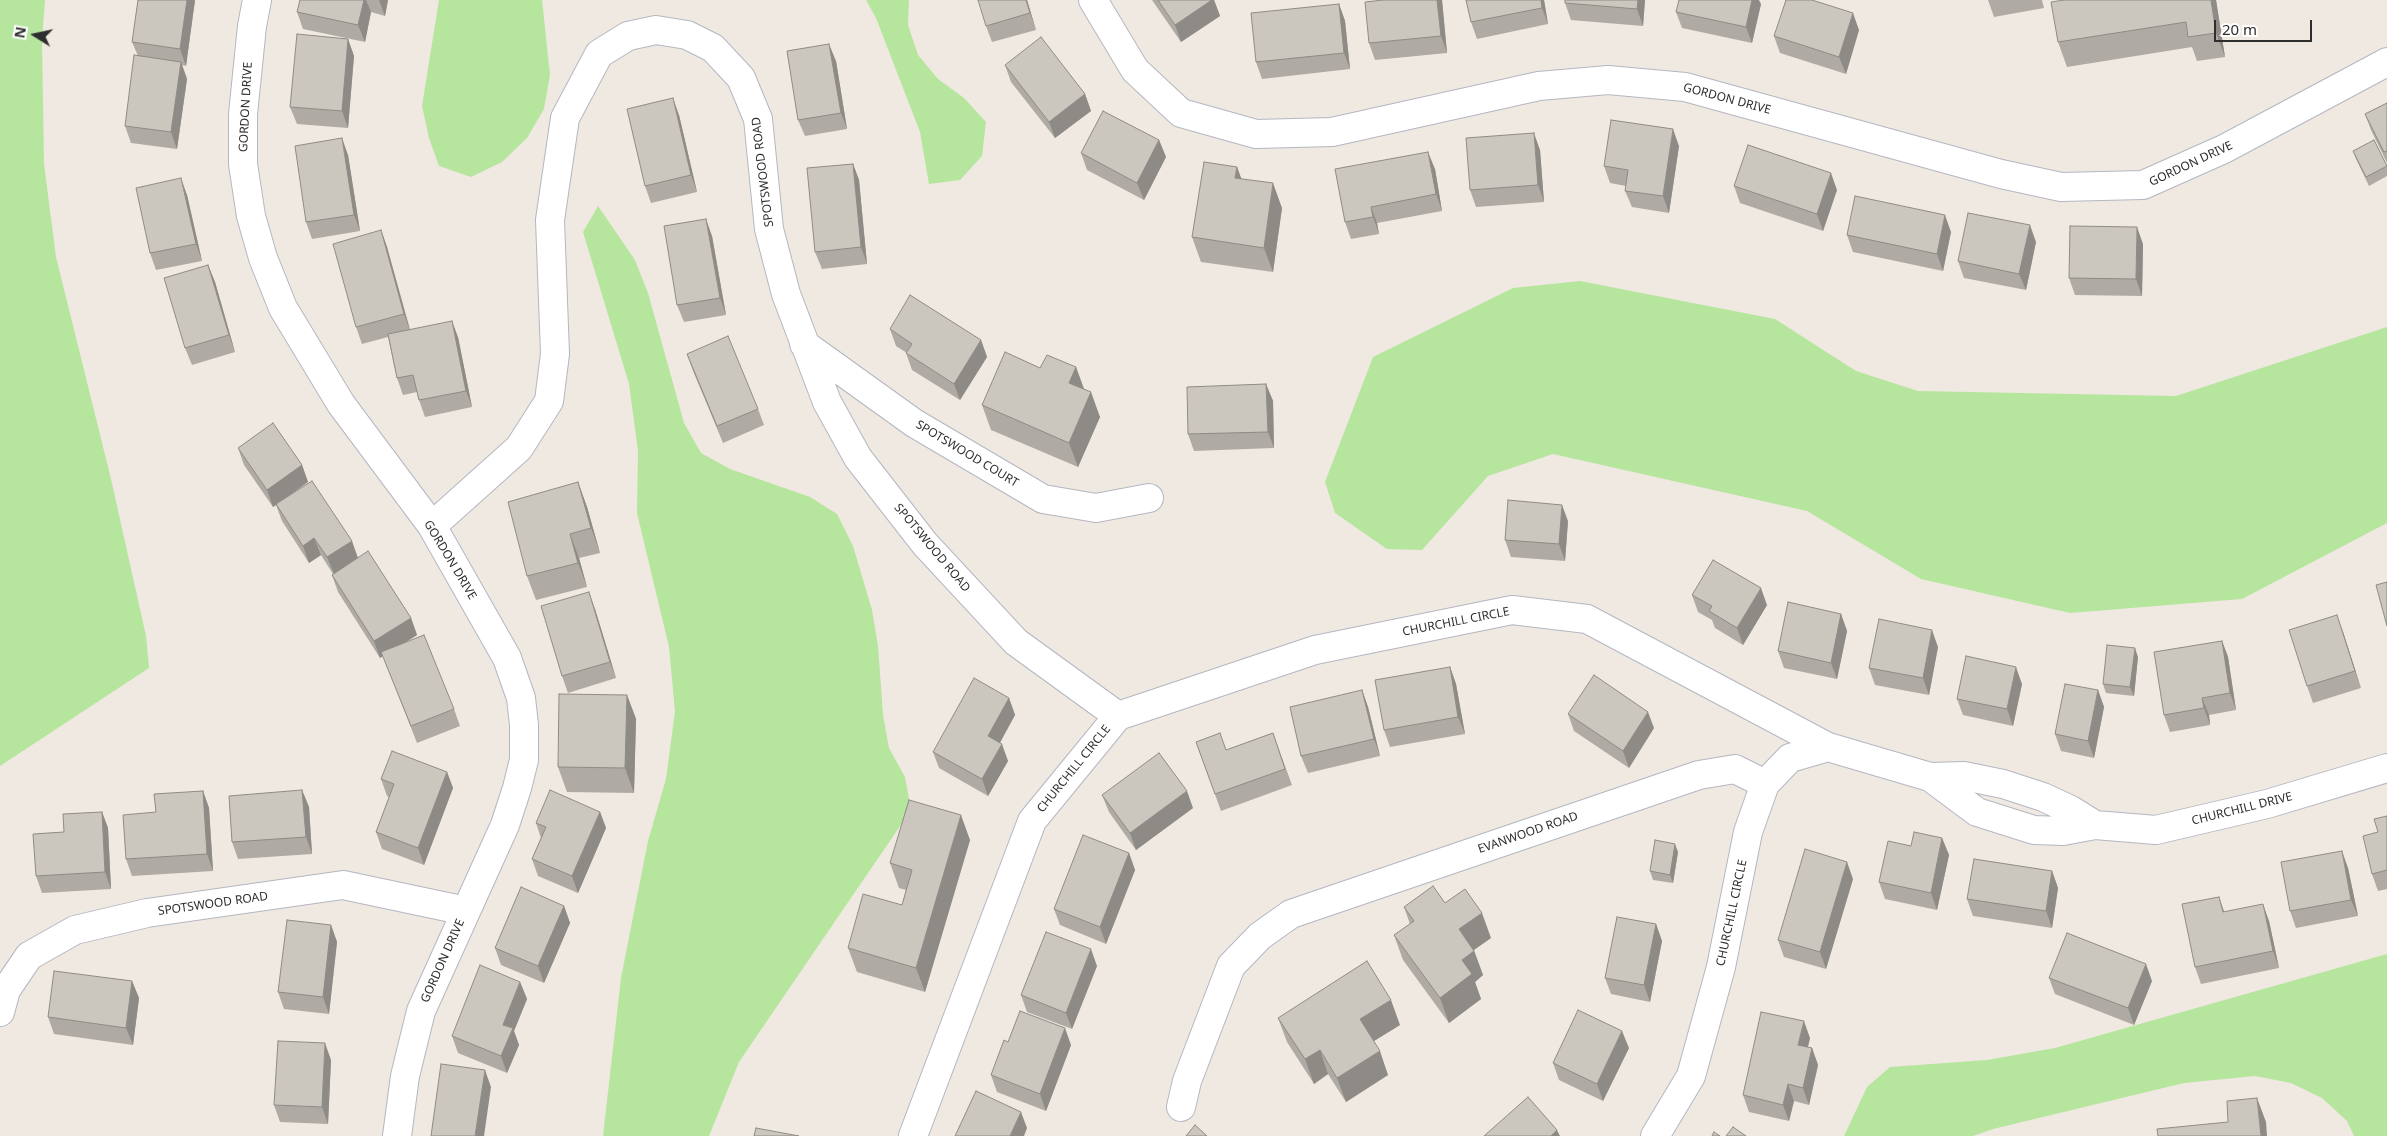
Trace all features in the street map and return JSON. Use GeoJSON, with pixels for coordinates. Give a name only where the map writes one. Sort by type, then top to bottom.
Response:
{"type":"FeatureCollection","features":[{"type":"Feature","properties":{"kind":"street","name":"GORDON DRIVE"},"geometry":{"type":"LineString","coordinates":[[257,0],[252,26],[243,114],[243,164],[251,216],[263,258],[283,308],[340,404],[432,526],[507,658],[521,698],[524,725],[524,760],[518,788],[505,825],[421,1011],[405,1076],[397,1136]]}},
{"type":"Feature","properties":{"kind":"street","name":"GORDON DRIVE"},"geometry":{"type":"LineString","coordinates":[[1092,0],[1135,70],[1181,113],[1256,134],[1332,132],[1539,86],[1608,80],[1685,87],[2001,174],[2062,187],[2144,186],[2224,149],[2387,62]]}},
{"type":"Feature","properties":{"kind":"street","name":"SPOTSWOOD ROAD"},"geometry":{"type":"LineString","coordinates":[[432,526],[519,448],[549,400],[555,354],[550,220],[565,118],[599,54],[628,36],[656,30],[687,35],[713,48],[741,78],[758,119],[769,229],[786,294],[827,402],[858,458],[925,544],[1016,642],[1118,716]]}},
{"type":"Feature","properties":{"kind":"street","name":"SPOTSWOOD COURT"},"geometry":{"type":"LineString","coordinates":[[804,344],[914,423],[1043,499],[1096,508],[1149,498]]}},
{"type":"Feature","properties":{"kind":"street","name":"CHURCHILL CIRCLE"},"geometry":{"type":"LineString","coordinates":[[913,1136],[1032,821],[1118,716],[1315,650],[1512,610],[1587,619],[1828,747]]}},
{"type":"Feature","properties":{"kind":"street","name":"CHURCHILL CIRCLE"},"geometry":{"type":"LineString","coordinates":[[1655,1136],[1692,1076],[1721,967],[1748,832],[1764,784],[1790,758],[1828,747]]}},
{"type":"Feature","properties":{"kind":"street","name":"CHURCHILL DRIVE"},"geometry":{"type":"LineString","coordinates":[[1828,747],[1930,777],[1964,776],[2003,784],[2043,796],[2072,810],[2095,825]]}},
{"type":"Feature","properties":{"kind":"street","name":"CHURCHILL DRIVE"},"geometry":{"type":"LineString","coordinates":[[1930,777],[1977,812],[2034,830],[2063,831],[2095,825],[2156,830],[2267,804],[2387,768]]}},
{"type":"Feature","properties":{"kind":"street","name":"EVANWOOD ROAD"},"geometry":{"type":"LineString","coordinates":[[1181,1107],[1187,1080],[1231,966],[1260,936],[1291,914],[1699,775],[1735,769],[1764,784]]}},
{"type":"Feature","properties":{"kind":"street","name":"SPOTSWOOD ROAD"},"geometry":{"type":"LineString","coordinates":[[0,1012],[6,990],[29,956],[75,930],[147,913],[343,885],[466,911]]}},
{"type":"Feature","properties":{"kind":"green space"},"geometry":{"type":"Polygon","coordinates":[[[0,0],[45,0],[42,41],[44,164],[56,257],[111,479],[146,636],[149,668],[0,766],[0,0]]]}},
{"type":"Feature","properties":{"kind":"green space"},"geometry":{"type":"Polygon","coordinates":[[[439,0],[542,0],[550,75],[544,109],[527,138],[502,162],[471,177],[439,166],[429,138],[422,106],[439,0]]]}},
{"type":"Feature","properties":{"kind":"green space"},"geometry":{"type":"Polygon","coordinates":[[[866,0],[909,0],[908,25],[918,55],[938,79],[964,98],[986,122],[982,156],[960,180],[929,184],[920,132],[876,18],[866,0]]]}},
{"type":"Feature","properties":{"kind":"green space"},"geometry":{"type":"Polygon","coordinates":[[[598,206],[635,260],[648,293],[684,423],[701,453],[730,469],[810,497],[837,514],[853,546],[872,610],[878,646],[883,715],[889,748],[905,777],[911,810],[739,1062],[709,1136],[603,1136],[621,978],[648,841],[666,779],[675,711],[669,647],[637,513],[638,451],[629,384],[583,232],[598,206]]]}},
{"type":"Feature","properties":{"kind":"green space"},"geometry":{"type":"Polygon","coordinates":[[[1580,281],[1775,319],[1856,371],[1918,391],[2176,396],[2387,327],[2387,523],[2242,599],[2070,613],[1921,579],[1807,511],[1553,454],[1488,476],[1422,550],[1387,549],[1335,513],[1325,482],[1373,357],[1513,288],[1580,281]]]}},
{"type":"Feature","properties":{"kind":"green space"},"geometry":{"type":"Polygon","coordinates":[[[2387,954],[2387,1136],[2354,1136],[2347,1121],[2322,1098],[2291,1083],[2255,1076],[2184,1083],[1993,1129],[1973,1136],[1844,1136],[1867,1087],[1890,1067],[1987,1060],[2055,1048],[2387,954]]]}},
{"type":"Feature","properties":{"kind":"building"},"geometry":{"type":"Polygon","coordinates":[[[138,0],[187,0],[180,49],[132,42],[138,0]]]}},
{"type":"Feature","properties":{"kind":"building"},"geometry":{"type":"Polygon","coordinates":[[[300,0],[364,0],[358,25],[297,12],[300,0]]]}},
{"type":"Feature","properties":{"kind":"building"},"geometry":{"type":"Polygon","coordinates":[[[978,0],[1026,0],[1030,13],[986,26],[978,0]]]}},
{"type":"Feature","properties":{"kind":"building"},"geometry":{"type":"Polygon","coordinates":[[[1158,0],[1212,0],[1175,25],[1158,0]]]}},
{"type":"Feature","properties":{"kind":"building"},"geometry":{"type":"Polygon","coordinates":[[[1437,0],[1441,36],[1369,43],[1365,2],[1437,0]]]}},
{"type":"Feature","properties":{"kind":"building"},"geometry":{"type":"Polygon","coordinates":[[[1466,0],[1541,0],[1542,8],[1471,22],[1466,0]]]}},
{"type":"Feature","properties":{"kind":"building"},"geometry":{"type":"Polygon","coordinates":[[[1565,0],[1638,0],[1637,9],[1565,3],[1565,0]]]}},
{"type":"Feature","properties":{"kind":"building"},"geometry":{"type":"Polygon","coordinates":[[[1679,0],[1752,0],[1746,27],[1676,12],[1679,0]]]}},
{"type":"Feature","properties":{"kind":"building"},"geometry":{"type":"Polygon","coordinates":[[[1786,0],[1812,0],[1853,13],[1839,57],[1774,36],[1786,0]]]}},
{"type":"Feature","properties":{"kind":"building"},"geometry":{"type":"Polygon","coordinates":[[[2064,0],[2211,0],[2216,33],[2188,37],[2186,22],[2058,42],[2051,2],[2064,0]]]}},
{"type":"Feature","properties":{"kind":"building"},"geometry":{"type":"Polygon","coordinates":[[[1339,4],[1344,53],[1256,62],[1251,13],[1339,4]]]}},
{"type":"Feature","properties":{"kind":"building"},"geometry":{"type":"Polygon","coordinates":[[[297,34],[348,39],[342,111],[290,107],[297,34]]]}},
{"type":"Feature","properties":{"kind":"building"},"geometry":{"type":"Polygon","coordinates":[[[1041,37],[1085,94],[1049,122],[1005,65],[1041,37]]]}},
{"type":"Feature","properties":{"kind":"building"},"geometry":{"type":"Polygon","coordinates":[[[829,44],[841,113],[798,120],[787,51],[829,44]]]}},
{"type":"Feature","properties":{"kind":"building"},"geometry":{"type":"Polygon","coordinates":[[[134,55],[181,62],[171,132],[125,126],[134,55]]]}},
{"type":"Feature","properties":{"kind":"building"},"geometry":{"type":"Polygon","coordinates":[[[673,98],[691,175],[645,186],[627,109],[673,98]]]}},
{"type":"Feature","properties":{"kind":"building"},"geometry":{"type":"Polygon","coordinates":[[[2387,103],[2387,151],[2384,152],[2365,114],[2387,103]]]}},
{"type":"Feature","properties":{"kind":"building"},"geometry":{"type":"Polygon","coordinates":[[[1103,111],[1159,140],[1137,183],[1081,153],[1103,111]]]}},
{"type":"Feature","properties":{"kind":"building"},"geometry":{"type":"Polygon","coordinates":[[[1611,120],[1673,129],[1663,196],[1625,191],[1628,170],[1604,166],[1611,120]]]}},
{"type":"Feature","properties":{"kind":"building"},"geometry":{"type":"Polygon","coordinates":[[[1534,133],[1538,185],[1470,190],[1466,138],[1534,133]]]}},
{"type":"Feature","properties":{"kind":"building"},"geometry":{"type":"Polygon","coordinates":[[[342,138],[354,215],[306,222],[295,146],[342,138]]]}},
{"type":"Feature","properties":{"kind":"building"},"geometry":{"type":"Polygon","coordinates":[[[2374,140],[2387,166],[2366,177],[2353,151],[2374,140]]]}},
{"type":"Feature","properties":{"kind":"building"},"geometry":{"type":"Polygon","coordinates":[[[1748,145],[1831,173],[1817,214],[1734,186],[1748,145]]]}},
{"type":"Feature","properties":{"kind":"building"},"geometry":{"type":"Polygon","coordinates":[[[1428,152],[1436,194],[1371,207],[1373,217],[1345,222],[1335,169],[1428,152]]]}},
{"type":"Feature","properties":{"kind":"building"},"geometry":{"type":"Polygon","coordinates":[[[1204,162],[1237,167],[1235,178],[1273,183],[1264,248],[1192,237],[1204,162]]]}},
{"type":"Feature","properties":{"kind":"building"},"geometry":{"type":"Polygon","coordinates":[[[853,164],[861,247],[815,252],[807,168],[853,164]]]}},
{"type":"Feature","properties":{"kind":"building"},"geometry":{"type":"Polygon","coordinates":[[[181,178],[196,244],[150,253],[136,188],[181,178]]]}},
{"type":"Feature","properties":{"kind":"building"},"geometry":{"type":"Polygon","coordinates":[[[1855,196],[1945,215],[1937,254],[1847,235],[1855,196]]]}},
{"type":"Feature","properties":{"kind":"building"},"geometry":{"type":"Polygon","coordinates":[[[1968,213],[2030,225],[2019,274],[1958,261],[1968,213]]]}},
{"type":"Feature","properties":{"kind":"building"},"geometry":{"type":"Polygon","coordinates":[[[706,219],[720,298],[677,305],[664,226],[706,219]]]}},
{"type":"Feature","properties":{"kind":"building"},"geometry":{"type":"Polygon","coordinates":[[[2070,226],[2137,227],[2136,279],[2069,278],[2070,226]]]}},
{"type":"Feature","properties":{"kind":"building"},"geometry":{"type":"Polygon","coordinates":[[[381,230],[404,314],[356,327],[333,244],[381,230]]]}},
{"type":"Feature","properties":{"kind":"building"},"geometry":{"type":"Polygon","coordinates":[[[208,265],[229,335],[185,348],[164,278],[208,265]]]}},
{"type":"Feature","properties":{"kind":"building"},"geometry":{"type":"Polygon","coordinates":[[[910,295],[981,340],[954,384],[906,353],[912,344],[890,329],[910,295]]]}},
{"type":"Feature","properties":{"kind":"building"},"geometry":{"type":"Polygon","coordinates":[[[452,321],[466,391],[419,400],[413,375],[397,378],[388,334],[452,321]]]}},
{"type":"Feature","properties":{"kind":"building"},"geometry":{"type":"Polygon","coordinates":[[[728,336],[758,409],[717,426],[687,354],[728,336]]]}},
{"type":"Feature","properties":{"kind":"building"},"geometry":{"type":"Polygon","coordinates":[[[1005,352],[1040,368],[1047,355],[1076,367],[1069,383],[1091,392],[1069,443],[982,405],[1005,352]]]}},
{"type":"Feature","properties":{"kind":"building"},"geometry":{"type":"Polygon","coordinates":[[[1266,384],[1268,432],[1188,434],[1187,387],[1266,384]]]}},
{"type":"Feature","properties":{"kind":"building"},"geometry":{"type":"Polygon","coordinates":[[[273,423],[302,465],[267,490],[238,448],[273,423]]]}},
{"type":"Feature","properties":{"kind":"building"},"geometry":{"type":"Polygon","coordinates":[[[312,481],[352,541],[327,557],[314,538],[303,546],[276,504],[312,481]]]}},
{"type":"Feature","properties":{"kind":"building"},"geometry":{"type":"Polygon","coordinates":[[[578,482],[591,528],[570,534],[578,563],[527,576],[508,502],[578,482]]]}},
{"type":"Feature","properties":{"kind":"building"},"geometry":{"type":"Polygon","coordinates":[[[1508,500],[1562,505],[1559,544],[1505,540],[1508,500]]]}},
{"type":"Feature","properties":{"kind":"building"},"geometry":{"type":"Polygon","coordinates":[[[368,551],[411,618],[374,641],[332,575],[368,551]]]}},
{"type":"Feature","properties":{"kind":"building"},"geometry":{"type":"Polygon","coordinates":[[[1713,560],[1761,588],[1737,628],[1709,611],[1712,606],[1692,595],[1713,560]]]}},
{"type":"Feature","properties":{"kind":"building"},"geometry":{"type":"Polygon","coordinates":[[[2387,582],[2387,626],[2376,585],[2387,582]]]}},
{"type":"Feature","properties":{"kind":"building"},"geometry":{"type":"Polygon","coordinates":[[[589,592],[610,662],[562,676],[541,606],[589,592]]]}},
{"type":"Feature","properties":{"kind":"building"},"geometry":{"type":"Polygon","coordinates":[[[1788,602],[1841,614],[1831,663],[1778,651],[1788,602]]]}},
{"type":"Feature","properties":{"kind":"building"},"geometry":{"type":"Polygon","coordinates":[[[2337,615],[2355,671],[2307,686],[2289,630],[2337,615]]]}},
{"type":"Feature","properties":{"kind":"building"},"geometry":{"type":"Polygon","coordinates":[[[1879,619],[1932,630],[1923,678],[1869,668],[1879,619]]]}},
{"type":"Feature","properties":{"kind":"building"},"geometry":{"type":"Polygon","coordinates":[[[424,635],[454,709],[411,726],[381,652],[424,635]]]}},
{"type":"Feature","properties":{"kind":"building"},"geometry":{"type":"Polygon","coordinates":[[[2222,641],[2230,693],[2202,698],[2204,708],[2164,715],[2154,652],[2222,641]]]}},
{"type":"Feature","properties":{"kind":"building"},"geometry":{"type":"Polygon","coordinates":[[[2107,645],[2135,648],[2130,687],[2103,684],[2107,645]]]}},
{"type":"Feature","properties":{"kind":"building"},"geometry":{"type":"Polygon","coordinates":[[[1966,656],[2016,667],[2007,709],[1957,699],[1966,656]]]}},
{"type":"Feature","properties":{"kind":"building"},"geometry":{"type":"Polygon","coordinates":[[[1450,667],[1458,717],[1384,730],[1375,680],[1450,667]]]}},
{"type":"Feature","properties":{"kind":"building"},"geometry":{"type":"Polygon","coordinates":[[[1594,675],[1648,712],[1623,751],[1568,714],[1594,675]]]}},
{"type":"Feature","properties":{"kind":"building"},"geometry":{"type":"Polygon","coordinates":[[[974,678],[1009,698],[988,736],[1002,744],[982,779],[933,752],[974,678]]]}},
{"type":"Feature","properties":{"kind":"building"},"geometry":{"type":"Polygon","coordinates":[[[2065,684],[2098,690],[2088,741],[2055,734],[2065,684]]]}},
{"type":"Feature","properties":{"kind":"building"},"geometry":{"type":"Polygon","coordinates":[[[1362,690],[1374,739],[1301,756],[1290,707],[1362,690]]]}},
{"type":"Feature","properties":{"kind":"building"},"geometry":{"type":"Polygon","coordinates":[[[559,694],[627,695],[625,768],[558,767],[559,694]]]}},
{"type":"Feature","properties":{"kind":"building"},"geometry":{"type":"Polygon","coordinates":[[[1220,733],[1226,750],[1273,733],[1285,769],[1215,794],[1196,742],[1220,733]]]}},
{"type":"Feature","properties":{"kind":"building"},"geometry":{"type":"Polygon","coordinates":[[[392,751],[447,772],[418,848],[376,832],[394,784],[381,779],[392,751]]]}},
{"type":"Feature","properties":{"kind":"building"},"geometry":{"type":"Polygon","coordinates":[[[1159,753],[1187,791],[1130,833],[1102,795],[1159,753]]]}},
{"type":"Feature","properties":{"kind":"building"},"geometry":{"type":"Polygon","coordinates":[[[302,790],[306,837],[232,842],[229,796],[302,790]]]}},
{"type":"Feature","properties":{"kind":"building"},"geometry":{"type":"Polygon","coordinates":[[[550,790],[600,812],[572,876],[532,859],[546,827],[536,823],[550,790]]]}},
{"type":"Feature","properties":{"kind":"building"},"geometry":{"type":"Polygon","coordinates":[[[203,791],[207,854],[126,859],[123,815],[156,812],[154,794],[203,791]]]}},
{"type":"Feature","properties":{"kind":"building"},"geometry":{"type":"Polygon","coordinates":[[[909,800],[961,815],[916,968],[848,948],[863,894],[902,905],[912,870],[890,863],[909,800]]]}},
{"type":"Feature","properties":{"kind":"building"},"geometry":{"type":"Polygon","coordinates":[[[102,812],[105,872],[36,876],[33,834],[64,832],[63,814],[102,812]]]}},
{"type":"Feature","properties":{"kind":"building"},"geometry":{"type":"Polygon","coordinates":[[[2387,816],[2387,870],[2372,874],[2363,836],[2378,832],[2374,819],[2387,816]]]}},
{"type":"Feature","properties":{"kind":"building"},"geometry":{"type":"Polygon","coordinates":[[[1914,832],[1942,838],[1931,893],[1879,882],[1888,841],[1911,846],[1914,832]]]}},
{"type":"Feature","properties":{"kind":"building"},"geometry":{"type":"Polygon","coordinates":[[[1083,835],[1129,853],[1100,927],[1054,909],[1083,835]]]}},
{"type":"Feature","properties":{"kind":"building"},"geometry":{"type":"Polygon","coordinates":[[[1655,840],[1675,844],[1670,875],[1650,871],[1655,840]]]}},
{"type":"Feature","properties":{"kind":"building"},"geometry":{"type":"Polygon","coordinates":[[[1805,849],[1847,862],[1820,952],[1778,940],[1805,849]]]}},
{"type":"Feature","properties":{"kind":"building"},"geometry":{"type":"Polygon","coordinates":[[[2342,851],[2351,900],[2290,911],[2281,862],[2342,851]]]}},
{"type":"Feature","properties":{"kind":"building"},"geometry":{"type":"Polygon","coordinates":[[[1974,859],[2052,871],[2046,911],[1967,899],[1974,859]]]}},
{"type":"Feature","properties":{"kind":"building"},"geometry":{"type":"Polygon","coordinates":[[[1433,886],[1445,903],[1465,889],[1482,913],[1459,929],[1474,951],[1462,960],[1472,974],[1440,998],[1394,935],[1414,921],[1404,907],[1433,886]]]}},
{"type":"Feature","properties":{"kind":"building"},"geometry":{"type":"Polygon","coordinates":[[[521,887],[564,906],[538,966],[495,948],[521,887]]]}},
{"type":"Feature","properties":{"kind":"building"},"geometry":{"type":"Polygon","coordinates":[[[2219,897],[2223,912],[2263,904],[2273,951],[2195,967],[2182,904],[2219,897]]]}},
{"type":"Feature","properties":{"kind":"building"},"geometry":{"type":"Polygon","coordinates":[[[1617,917],[1656,924],[1644,985],[1605,978],[1617,917]]]}},
{"type":"Feature","properties":{"kind":"building"},"geometry":{"type":"Polygon","coordinates":[[[287,920],[331,925],[323,997],[278,992],[287,920]]]}},
{"type":"Feature","properties":{"kind":"building"},"geometry":{"type":"Polygon","coordinates":[[[1046,932],[1091,949],[1066,1013],[1021,995],[1046,932]]]}},
{"type":"Feature","properties":{"kind":"building"},"geometry":{"type":"Polygon","coordinates":[[[2067,933],[2146,964],[2128,1008],[2049,978],[2067,933]]]}},
{"type":"Feature","properties":{"kind":"building"},"geometry":{"type":"Polygon","coordinates":[[[1367,961],[1391,1000],[1360,1019],[1380,1051],[1337,1078],[1320,1050],[1305,1059],[1278,1018],[1367,961]]]}},
{"type":"Feature","properties":{"kind":"building"},"geometry":{"type":"Polygon","coordinates":[[[480,965],[520,982],[503,1025],[513,1028],[501,1056],[452,1036],[480,965]]]}},
{"type":"Feature","properties":{"kind":"building"},"geometry":{"type":"Polygon","coordinates":[[[54,971],[132,981],[126,1028],[48,1017],[54,971]]]}},
{"type":"Feature","properties":{"kind":"building"},"geometry":{"type":"Polygon","coordinates":[[[1578,1010],[1622,1031],[1597,1084],[1553,1063],[1578,1010]]]}},
{"type":"Feature","properties":{"kind":"building"},"geometry":{"type":"Polygon","coordinates":[[[1020,1011],[1065,1028],[1040,1094],[991,1075],[1004,1040],[1008,1042],[1020,1011]]]}},
{"type":"Feature","properties":{"kind":"building"},"geometry":{"type":"Polygon","coordinates":[[[1761,1012],[1804,1021],[1798,1045],[1812,1048],[1803,1088],[1788,1084],[1783,1105],[1743,1095],[1761,1012]]]}},
{"type":"Feature","properties":{"kind":"building"},"geometry":{"type":"Polygon","coordinates":[[[278,1041],[325,1043],[322,1107],[274,1105],[278,1041]]]}},
{"type":"Feature","properties":{"kind":"building"},"geometry":{"type":"Polygon","coordinates":[[[441,1064],[485,1070],[475,1136],[431,1136],[441,1064]]]}},
{"type":"Feature","properties":{"kind":"building"},"geometry":{"type":"Polygon","coordinates":[[[976,1091],[1021,1112],[1010,1136],[955,1136],[976,1091]]]}},
{"type":"Feature","properties":{"kind":"building"},"geometry":{"type":"Polygon","coordinates":[[[1528,1097],[1557,1130],[1551,1136],[1484,1136],[1528,1097]]]}},
{"type":"Feature","properties":{"kind":"building"},"geometry":{"type":"Polygon","coordinates":[[[2257,1098],[2261,1136],[2158,1136],[2157,1129],[2228,1122],[2227,1101],[2257,1098]]]}},
{"type":"Feature","properties":{"kind":"building"},"geometry":{"type":"Polygon","coordinates":[[[1195,1125],[1207,1136],[1186,1136],[1195,1125]]]}},
{"type":"Feature","properties":{"kind":"building"},"geometry":{"type":"Polygon","coordinates":[[[1733,1127],[1746,1136],[1726,1136],[1733,1127]]]}},
{"type":"Feature","properties":{"kind":"building"},"geometry":{"type":"Polygon","coordinates":[[[756,1128],[799,1136],[754,1136],[756,1128]]]}},
{"type":"Feature","properties":{"kind":"building"},"geometry":{"type":"Polygon","coordinates":[[[1714,1132],[1720,1136],[1712,1136],[1714,1132]]]}}]}
